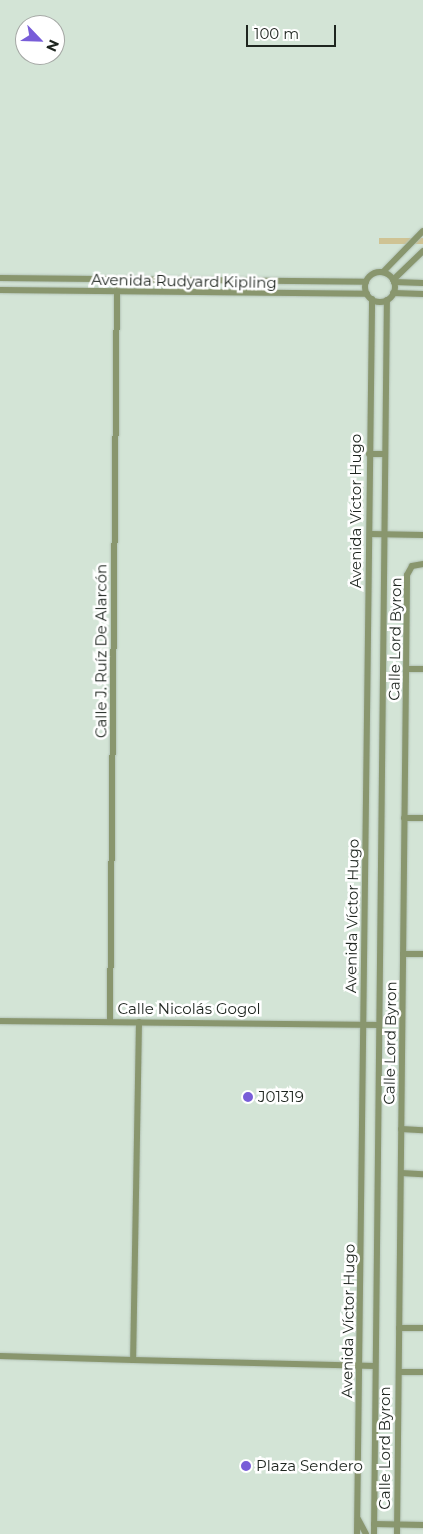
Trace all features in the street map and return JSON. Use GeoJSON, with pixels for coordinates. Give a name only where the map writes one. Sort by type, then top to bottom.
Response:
{"type":"FeatureCollection","features":[{"type":"Feature","properties":{"kind":"street"},"geometry":{"type":"LineString","coordinates":[[423,230],[383,272],[374,273],[366,282],[369,297],[387,300],[393,293],[393,281],[423,251]]}},
{"type":"Feature","properties":{"kind":"street"},"geometry":{"type":"LineString","coordinates":[[383,272],[393,281],[423,282]]}},
{"type":"Feature","properties":{"kind":"street","name":"Avenida Rudyard Kipling"},"geometry":{"type":"LineString","coordinates":[[0,278],[118,281],[366,282]]}},
{"type":"Feature","properties":{"kind":"street","name":"Calle J. Ruíz De Alarcón"},"geometry":{"type":"LineString","coordinates":[[110,1022],[118,281]]}},
{"type":"Feature","properties":{"kind":"street","name":"Avenida Rudyard Kipling"},"geometry":{"type":"LineString","coordinates":[[0,290],[369,297]]}},
{"type":"Feature","properties":{"kind":"street"},"geometry":{"type":"LineString","coordinates":[[393,293],[423,294]]}},
{"type":"Feature","properties":{"kind":"street","name":"Avenida Víctor Hugo"},"geometry":{"type":"LineString","coordinates":[[357,1534],[370,534],[369,297]]}},
{"type":"Feature","properties":{"kind":"street","name":"Avenida Víctor Hugo"},"geometry":{"type":"LineString","coordinates":[[374,1534],[383,535],[387,300]]}},
{"type":"Feature","properties":{"kind":"street"},"geometry":{"type":"LineString","coordinates":[[369,454],[384,454]]}},
{"type":"Feature","properties":{"kind":"street"},"geometry":{"type":"LineString","coordinates":[[370,534],[423,535]]}},
{"type":"Feature","properties":{"kind":"street","name":"Calle Lord Byron"},"geometry":{"type":"LineString","coordinates":[[397,1534],[407,575],[410,568],[423,564]]}},
{"type":"Feature","properties":{"kind":"street"},"geometry":{"type":"LineString","coordinates":[[407,669],[423,669]]}},
{"type":"Feature","properties":{"kind":"street"},"geometry":{"type":"LineString","coordinates":[[404,818],[423,818]]}},
{"type":"Feature","properties":{"kind":"street"},"geometry":{"type":"LineString","coordinates":[[403,954],[423,954]]}},
{"type":"Feature","properties":{"kind":"street","name":"Calle Nicolás Gogol"},"geometry":{"type":"LineString","coordinates":[[0,1021],[378,1025]]}},
{"type":"Feature","properties":{"kind":"street"},"geometry":{"type":"LineString","coordinates":[[133,1360],[138,1022]]}},
{"type":"Feature","properties":{"kind":"street"},"geometry":{"type":"LineString","coordinates":[[401,1129],[423,1130]]}},
{"type":"Feature","properties":{"kind":"street"},"geometry":{"type":"LineString","coordinates":[[401,1173],[423,1174]]}},
{"type":"Feature","properties":{"kind":"street"},"geometry":{"type":"LineString","coordinates":[[399,1328],[423,1328]]}},
{"type":"Feature","properties":{"kind":"street"},"geometry":{"type":"LineString","coordinates":[[0,1356],[375,1366]]}},
{"type":"Feature","properties":{"kind":"street"},"geometry":{"type":"LineString","coordinates":[[398,1372],[423,1372]]}},
{"type":"Feature","properties":{"kind":"street"},"geometry":{"type":"LineString","coordinates":[[358,1519],[366,1534]]}},
{"type":"Feature","properties":{"kind":"street"},"geometry":{"type":"LineString","coordinates":[[374,1524],[423,1525]]}},
{"type":"Feature","properties":{"kind":"shaded area"},"geometry":{"type":"Polygon","coordinates":[[[379,238],[423,238],[423,244],[379,244],[379,238]]]}},
{"type":"Feature","properties":{"kind":"place","name":"J01319"},"geometry":{"type":"Point","coordinates":[248,1097]}},
{"type":"Feature","properties":{"kind":"place","name":"Plaza Sendero"},"geometry":{"type":"Point","coordinates":[246,1466]}}]}
